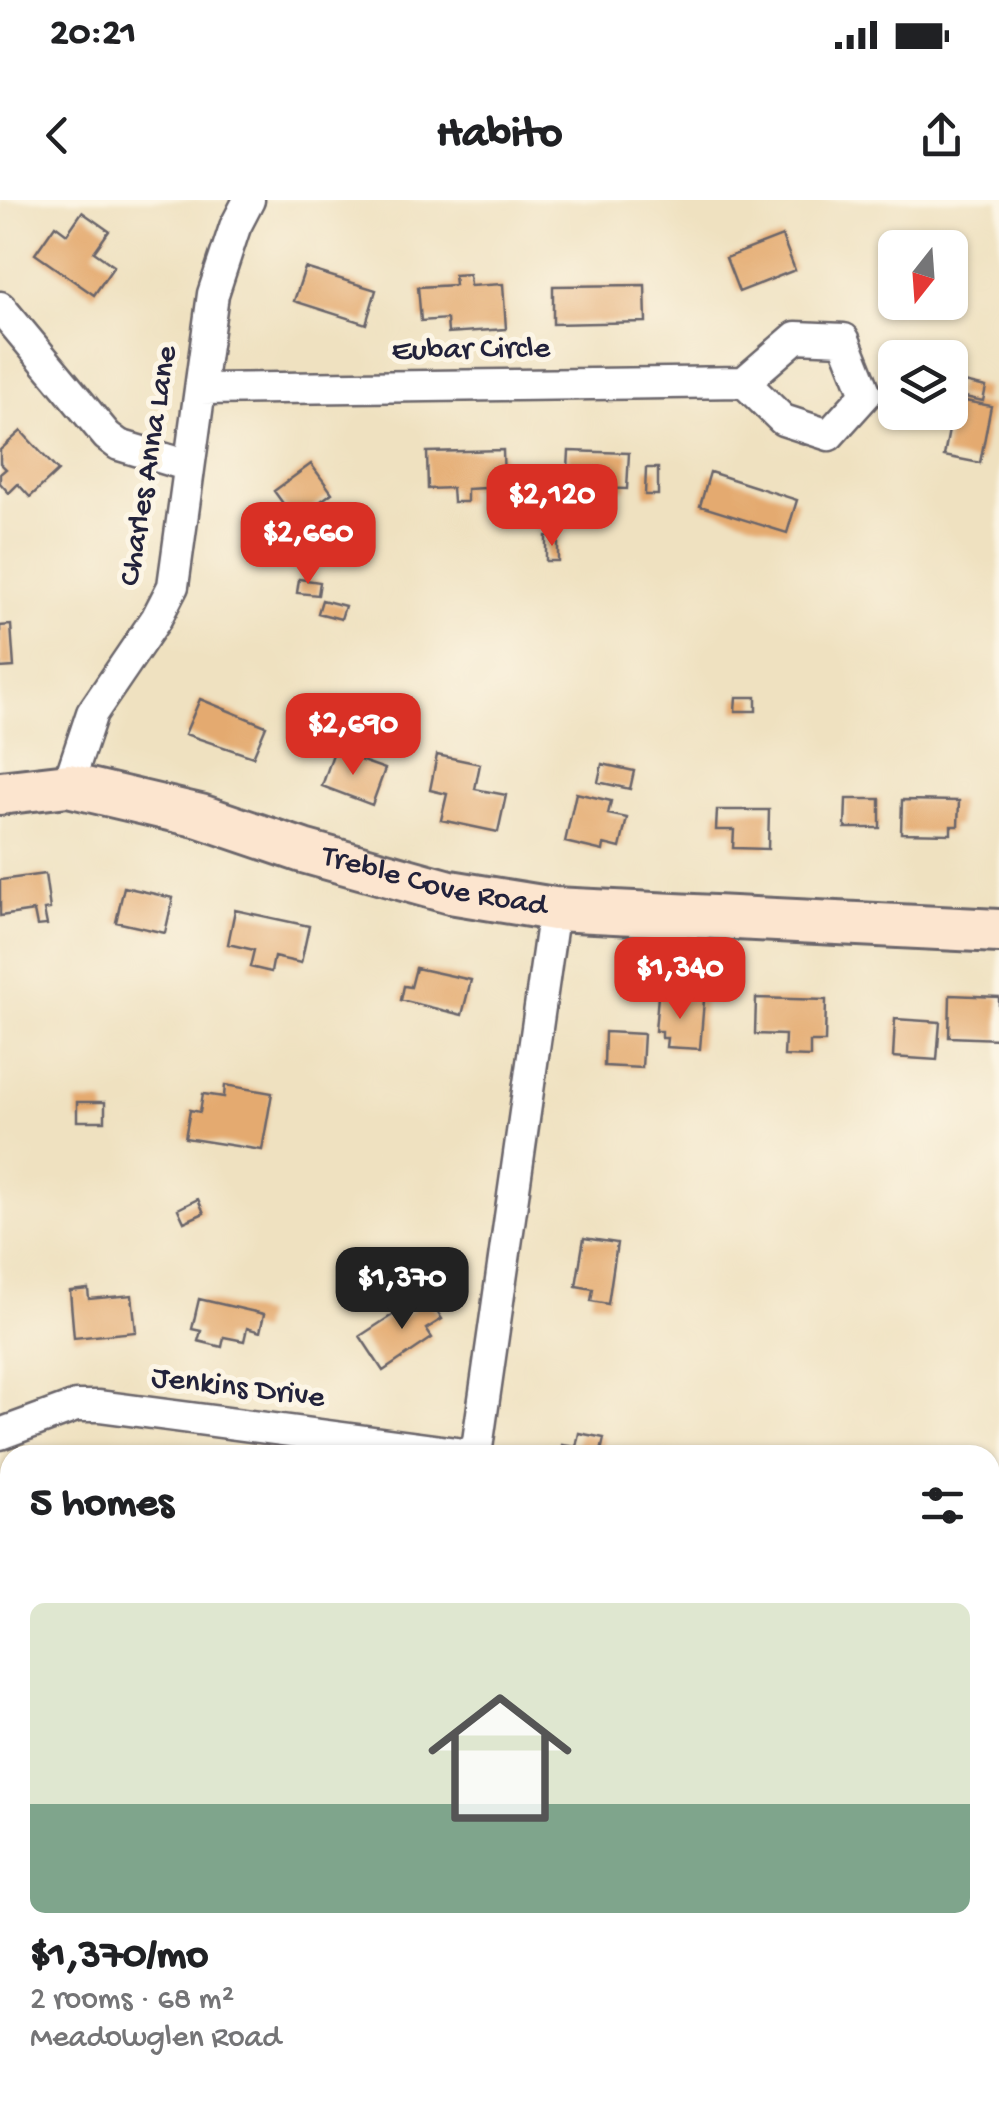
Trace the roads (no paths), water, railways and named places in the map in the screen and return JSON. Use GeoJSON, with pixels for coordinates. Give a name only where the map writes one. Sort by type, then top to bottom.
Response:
{"type":"FeatureCollection","features":[{"type":"Feature","properties":{"kind":"main road","name":"Treble Cove Road"},"geometry":{"type":"LineString","coordinates":[[0,793],[68,786],[200,816],[303,851],[450,892],[554,909],[999,931]]}},
{"type":"Feature","properties":{"kind":"street","name":"Charles Anna Lane"},"geometry":{"type":"LineString","coordinates":[[68,786],[92,713],[156,619],[173,586],[213,294],[250,200]]}},
{"type":"Feature","properties":{"kind":"street"},"geometry":{"type":"LineString","coordinates":[[0,307],[108,436],[119,445],[189,466]]}},
{"type":"Feature","properties":{"kind":"street","name":"Eubar Circle"},"geometry":{"type":"LineString","coordinates":[[200,389],[744,382]]}},
{"type":"Feature","properties":{"kind":"street"},"geometry":{"type":"LineString","coordinates":[[475,1445],[554,909]]}},
{"type":"Feature","properties":{"kind":"street","name":"Jenkins Drive"},"geometry":{"type":"LineString","coordinates":[[0,1434],[76,1406],[100,1406],[398,1445]]}}]}
